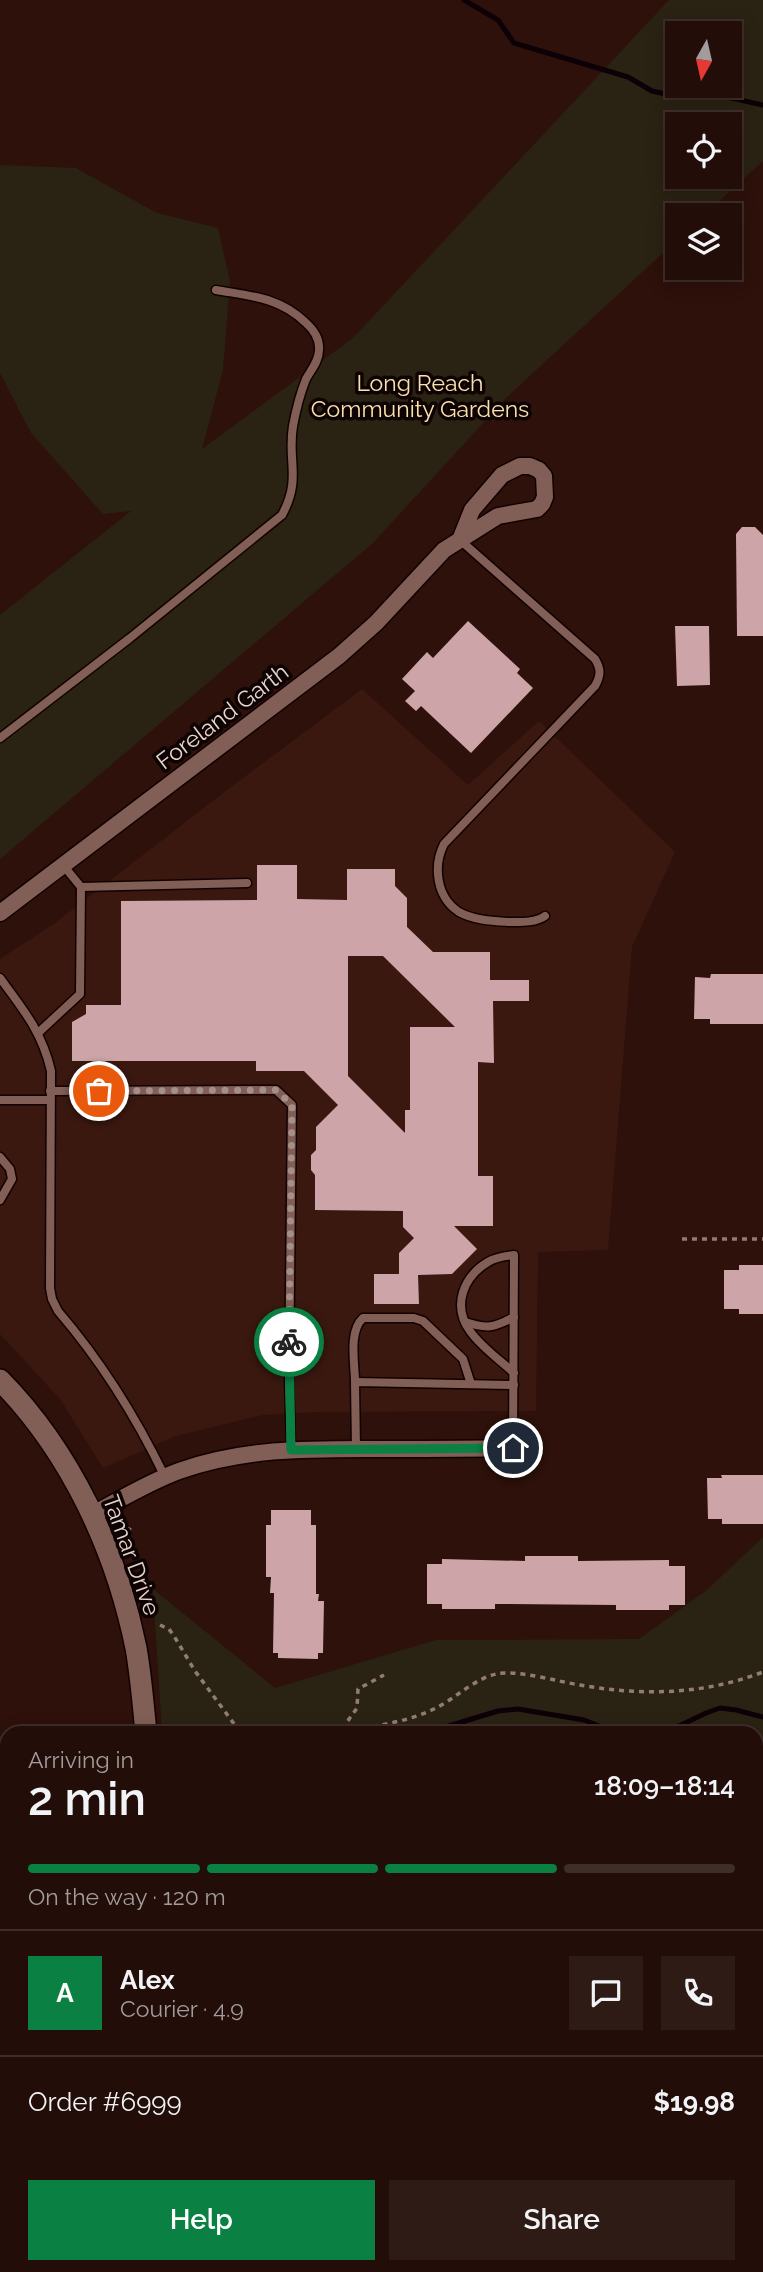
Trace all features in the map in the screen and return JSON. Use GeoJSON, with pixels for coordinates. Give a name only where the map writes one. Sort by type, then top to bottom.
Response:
{"type":"FeatureCollection","features":[{"type":"Feature","properties":{"kind":"street","name":"Foreland Garth"},"geometry":{"type":"LineString","coordinates":[[0,913],[339,656],[376,624],[444,550],[460,540],[498,516],[537,509],[545,497],[544,475],[530,466],[520,466],[502,475],[471,510],[460,540]]}},
{"type":"Feature","properties":{"kind":"street","name":"Tamar Drive"},"geometry":{"type":"LineString","coordinates":[[0,1380],[37,1424],[93,1514],[115,1572],[136,1647],[145,1726]]}},
{"type":"Feature","properties":{"kind":"street"},"geometry":{"type":"LineString","coordinates":[[93,1514],[165,1477],[209,1462],[258,1452],[513,1448]]}},
{"type":"Feature","properties":{"kind":"lane"},"geometry":{"type":"LineString","coordinates":[[0,738],[130,638],[282,515],[289,502],[293,487],[293,429],[299,400],[307,378],[316,364],[318,341],[312,328],[285,306],[267,299],[216,290]]}},
{"type":"Feature","properties":{"kind":"lane"},"geometry":{"type":"LineString","coordinates":[[460,540],[594,659],[600,668],[596,685],[444,844],[438,857],[440,889],[448,902],[460,912],[493,921],[523,922],[545,916]]}},
{"type":"Feature","properties":{"kind":"lane"},"geometry":{"type":"LineString","coordinates":[[38,1033],[80,994],[81,887],[63,865]]}},
{"type":"Feature","properties":{"kind":"lane"},"geometry":{"type":"LineString","coordinates":[[81,887],[247,883]]}},
{"type":"Feature","properties":{"kind":"lane"},"geometry":{"type":"LineString","coordinates":[[0,978],[31,1020],[45,1047],[51,1071],[52,1299],[58,1311],[108,1375],[165,1477]]}},
{"type":"Feature","properties":{"kind":"lane"},"geometry":{"type":"LineString","coordinates":[[0,1100],[50,1096],[276,1090],[292,1105],[289,1377],[291,1450]]}},
{"type":"Feature","properties":{"kind":"lane"},"geometry":{"type":"LineString","coordinates":[[0,1200],[12,1179],[10,1169],[2,1159]]}},
{"type":"Feature","properties":{"kind":"lane"},"geometry":{"type":"LineString","coordinates":[[513,1448],[514,1385],[514,1373],[514,1317],[514,1255],[490,1260],[474,1272],[462,1293],[461,1306],[464,1321],[471,1334],[514,1373]]}},
{"type":"Feature","properties":{"kind":"lane"},"geometry":{"type":"LineString","coordinates":[[464,1321],[482,1328],[514,1317]]}},
{"type":"Feature","properties":{"kind":"lane"},"geometry":{"type":"LineString","coordinates":[[356,1449],[354,1336],[363,1318],[414,1318],[424,1321],[463,1359],[471,1384]]}},
{"type":"Feature","properties":{"kind":"lane"},"geometry":{"type":"LineString","coordinates":[[355,1381],[514,1385]]}},
{"type":"Feature","properties":{"kind":"path"},"geometry":{"type":"LineString","coordinates":[[682,1239],[763,1239]]}},
{"type":"Feature","properties":{"kind":"path"},"geometry":{"type":"LineString","coordinates":[[160,1625],[169,1629],[195,1671],[237,1726]]}},
{"type":"Feature","properties":{"kind":"path"},"geometry":{"type":"LineString","coordinates":[[370,1726],[405,1720],[436,1708],[496,1674],[515,1674],[612,1691],[646,1693],[677,1692],[714,1686],[763,1672]]}},
{"type":"Feature","properties":{"kind":"path"},"geometry":{"type":"LineString","coordinates":[[344,1726],[357,1708],[358,1689],[384,1675]]}},
{"type":"Feature","properties":{"kind":"shaded area"},"geometry":{"type":"Polygon","coordinates":[[[362,689],[468,785],[539,721],[675,852],[632,947],[608,1250],[538,1252],[536,1411],[320,1412],[262,1415],[176,1436],[103,1468],[60,1399],[0,1334],[0,959],[55,923],[362,689]]]}},
{"type":"Feature","properties":{"kind":"green space","name":"Long Reach Community Gardens"},"geometry":{"type":"Polygon","coordinates":[[[669,0],[763,0],[763,161],[742,180],[742,112],[665,112],[665,189],[732,189],[717,203],[665,203],[665,251],[507,397],[373,543],[0,859],[0,615],[131,511],[103,514],[31,433],[0,373],[0,165],[76,168],[157,213],[218,228],[230,281],[223,370],[202,449],[353,338],[669,0]]]}},
{"type":"Feature","properties":{"kind":"green space"},"geometry":{"type":"Polygon","coordinates":[[[763,1537],[763,1726],[162,1726],[153,1589],[275,1688],[436,1640],[639,1639],[707,1590],[763,1537]]]}},
{"type":"Feature","properties":{"kind":"building"},"geometry":{"type":"Polygon","coordinates":[[[742,527],[755,527],[763,535],[763,636],[737,636],[736,534],[742,527]]]}},
{"type":"Feature","properties":{"kind":"building"},"geometry":{"type":"Polygon","coordinates":[[[468,621],[520,669],[517,673],[533,688],[471,753],[421,706],[416,711],[405,701],[415,691],[402,679],[427,652],[433,658],[468,621]]]}},
{"type":"Feature","properties":{"kind":"building"},"geometry":{"type":"Polygon","coordinates":[[[675,626],[709,626],[710,685],[677,686],[675,626]]]}},
{"type":"Feature","properties":{"kind":"building"},"geometry":{"type":"Polygon","coordinates":[[[257,865],[297,865],[297,899],[347,900],[347,869],[395,869],[395,886],[407,898],[407,927],[433,952],[490,952],[490,980],[529,980],[529,1001],[493,1001],[494,1063],[478,1062],[478,1176],[493,1176],[493,1226],[454,1226],[477,1249],[452,1274],[418,1275],[419,1304],[374,1304],[374,1274],[399,1274],[399,1253],[414,1238],[403,1227],[403,1211],[315,1210],[315,1175],[311,1170],[311,1155],[316,1150],[316,1127],[338,1105],[304,1071],[256,1071],[256,1061],[72,1061],[72,1022],[86,1014],[86,1005],[121,1005],[121,901],[257,900],[257,865]],[[348,956],[348,1076],[405,1133],[405,1110],[410,1110],[410,1027],[455,1027],[383,956],[348,956]]]}},
{"type":"Feature","properties":{"kind":"building"},"geometry":{"type":"Polygon","coordinates":[[[711,974],[763,974],[763,1024],[710,1024],[710,1019],[694,1019],[695,977],[710,978],[711,974]]]}},
{"type":"Feature","properties":{"kind":"building"},"geometry":{"type":"Polygon","coordinates":[[[739,1265],[763,1265],[763,1314],[739,1314],[739,1309],[724,1309],[724,1270],[739,1270],[739,1265]]]}},
{"type":"Feature","properties":{"kind":"building"},"geometry":{"type":"Polygon","coordinates":[[[721,1475],[763,1475],[763,1524],[722,1524],[722,1519],[708,1519],[707,1478],[722,1478],[721,1475]]]}},
{"type":"Feature","properties":{"kind":"building"},"geometry":{"type":"Polygon","coordinates":[[[271,1510],[311,1510],[311,1525],[316,1525],[316,1594],[319,1594],[318,1601],[324,1601],[323,1653],[318,1653],[318,1659],[278,1658],[278,1653],[273,1653],[274,1593],[270,1593],[271,1577],[266,1577],[266,1525],[271,1525],[271,1510]]]}},
{"type":"Feature","properties":{"kind":"building"},"geometry":{"type":"Polygon","coordinates":[[[525,1556],[578,1556],[578,1561],[669,1560],[669,1566],[685,1566],[685,1605],[669,1605],[669,1610],[616,1610],[616,1605],[495,1604],[495,1609],[442,1609],[442,1604],[427,1604],[427,1564],[442,1564],[442,1559],[525,1561],[525,1556]]]}},
{"type":"Feature","properties":{"kind":"waterway"},"geometry":{"type":"LineString","coordinates":[[464,0],[498,20],[514,43],[628,77],[652,91],[670,95],[691,89],[763,105]]}},
{"type":"Feature","properties":{"kind":"waterway"},"geometry":{"type":"LineString","coordinates":[[679,1726],[720,1708],[763,1717]]}},
{"type":"Feature","properties":{"kind":"waterway"},"geometry":{"type":"LineString","coordinates":[[449,1726],[498,1711],[518,1709],[584,1720],[599,1726]]}},
{"type":"Feature","properties":{"kind":"way so far"},"geometry":{"type":"LineString","coordinates":[[99,1091],[276,1090],[292,1105],[289,1342]]}},
{"type":"Feature","properties":{"kind":"route"},"geometry":{"type":"LineString","coordinates":[[289,1342],[291,1450],[513,1448]]}}]}
